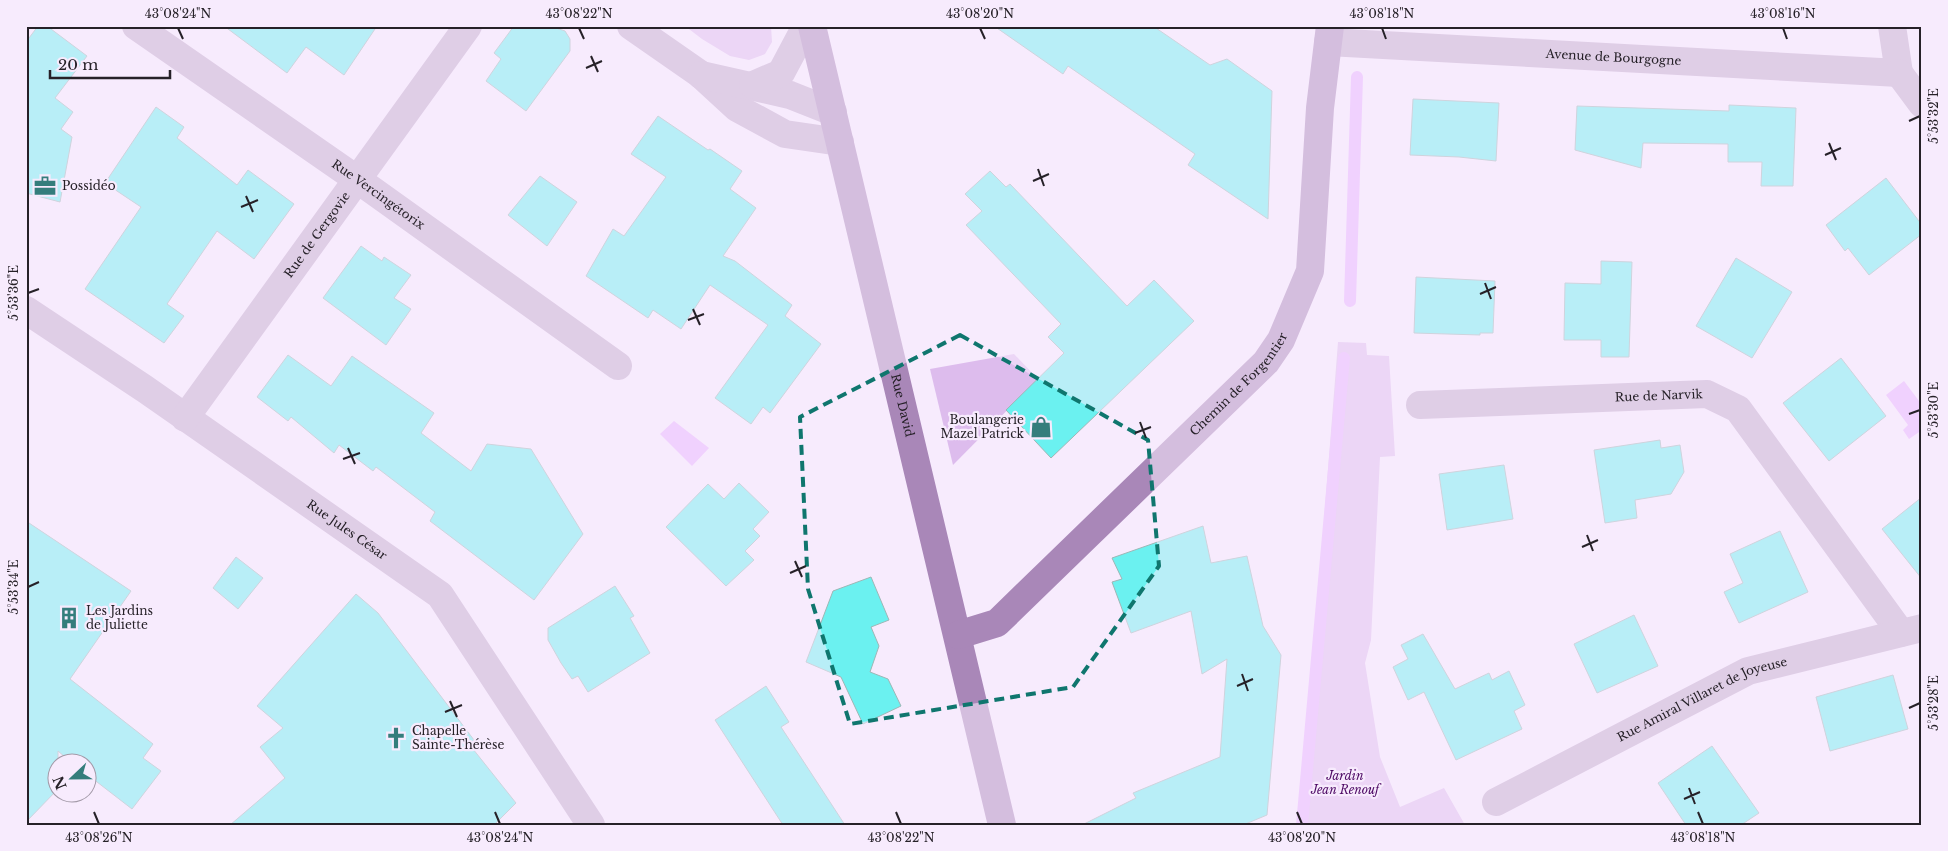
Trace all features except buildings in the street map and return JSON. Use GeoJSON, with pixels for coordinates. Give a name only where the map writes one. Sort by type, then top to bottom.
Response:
{"type":"FeatureCollection","features":[{"type":"Feature","properties":{"kind":"main road","name":"Rue David"},"geometry":{"type":"LineString","coordinates":[[812,26],[834,112],[1002,825]]}},
{"type":"Feature","properties":{"kind":"main road","name":"Chemin de Forgentier"},"geometry":{"type":"LineString","coordinates":[[958,634],[996,623],[1266,362],[1281,340],[1310,271],[1320,108],[1329,34]]}},
{"type":"Feature","properties":{"kind":"street","name":"Rue Vercingétorix"},"geometry":{"type":"LineString","coordinates":[[136,26],[358,180],[618,366]]}},
{"type":"Feature","properties":{"kind":"street","name":"Rue de Gergovie"},"geometry":{"type":"LineString","coordinates":[[185,418],[468,26]]}},
{"type":"Feature","properties":{"kind":"street"},"geometry":{"type":"LineString","coordinates":[[630,26],[700,74],[737,108],[785,134],[840,142]]}},
{"type":"Feature","properties":{"kind":"street"},"geometry":{"type":"LineString","coordinates":[[753,85],[781,73],[806,26]]}},
{"type":"Feature","properties":{"kind":"street"},"geometry":{"type":"LineString","coordinates":[[1892,26],[1899,73],[1922,104]]}},
{"type":"Feature","properties":{"kind":"street","name":"Avenue de Bourgogne"},"geometry":{"type":"LineString","coordinates":[[1329,34],[1899,73]]}},
{"type":"Feature","properties":{"kind":"street"},"geometry":{"type":"LineString","coordinates":[[700,74],[790,95],[834,112]]}},
{"type":"Feature","properties":{"kind":"street","name":"Rue Jules César"},"geometry":{"type":"LineString","coordinates":[[26,310],[440,595],[591,825]]}},
{"type":"Feature","properties":{"kind":"street","name":"Rue de Narvik"},"geometry":{"type":"LineString","coordinates":[[1420,405],[1707,394],[1738,409],[1912,630]]}},
{"type":"Feature","properties":{"kind":"street","name":"Rue Amiral Villaret de Joyeuse"},"geometry":{"type":"LineString","coordinates":[[1496,802],[1748,671],[1912,630]]}},
{"type":"Feature","properties":{"kind":"highlighted area"},"geometry":{"type":"Polygon","coordinates":[[[960,335],[1148,440],[1159,566],[1073,687],[850,724],[808,589],[800,417],[960,335]]]}},
{"type":"Feature","properties":{"kind":"green space"},"geometry":{"type":"Polygon","coordinates":[[[685,26],[771,26],[772,42],[765,54],[749,60],[730,56],[685,26]]]}},
{"type":"Feature","properties":{"kind":"green space","name":"Jardin Jean Renouf"},"geometry":{"type":"Polygon","coordinates":[[[1338,342],[1366,343],[1367,355],[1389,356],[1395,456],[1380,457],[1371,640],[1365,663],[1380,757],[1400,807],[1444,788],[1465,825],[1300,825],[1338,342]]]}},
{"type":"Feature","properties":{"kind":"green space"},"geometry":{"type":"Polygon","coordinates":[[[1014,354],[1038,379],[953,465],[930,369],[1014,354]]]}},
{"type":"Feature","properties":{"kind":"shaded area"},"geometry":{"type":"Polygon","coordinates":[[[1904,381],[1922,405],[1922,430],[1909,439],[1903,430],[1908,425],[1886,395],[1904,381]]]}},
{"type":"Feature","properties":{"kind":"shaded area"},"geometry":{"type":"Polygon","coordinates":[[[674,421],[709,448],[692,466],[660,434],[674,421]]]}},
{"type":"Feature","properties":{"kind":"waterway"},"geometry":{"type":"LineString","coordinates":[[1350,301],[1357,77]]}},
{"type":"Feature","properties":{"kind":"waterway"},"geometry":{"type":"LineString","coordinates":[[1302,825],[1344,358]]}},
{"type":"Feature","properties":{"kind":"place","name":"Possidéo"},"geometry":{"type":"Point","coordinates":[45,186]}},
{"type":"Feature","properties":{"kind":"place","name":"Boulangerie Mazel Patrick"},"geometry":{"type":"Point","coordinates":[1041,427]}},
{"type":"Feature","properties":{"kind":"place","name":"Les Jardins de Juliette"},"geometry":{"type":"Point","coordinates":[69,618]}},
{"type":"Feature","properties":{"kind":"place","name":"Chapelle Sainte-Thérèse"},"geometry":{"type":"Point","coordinates":[396,738]}}]}
